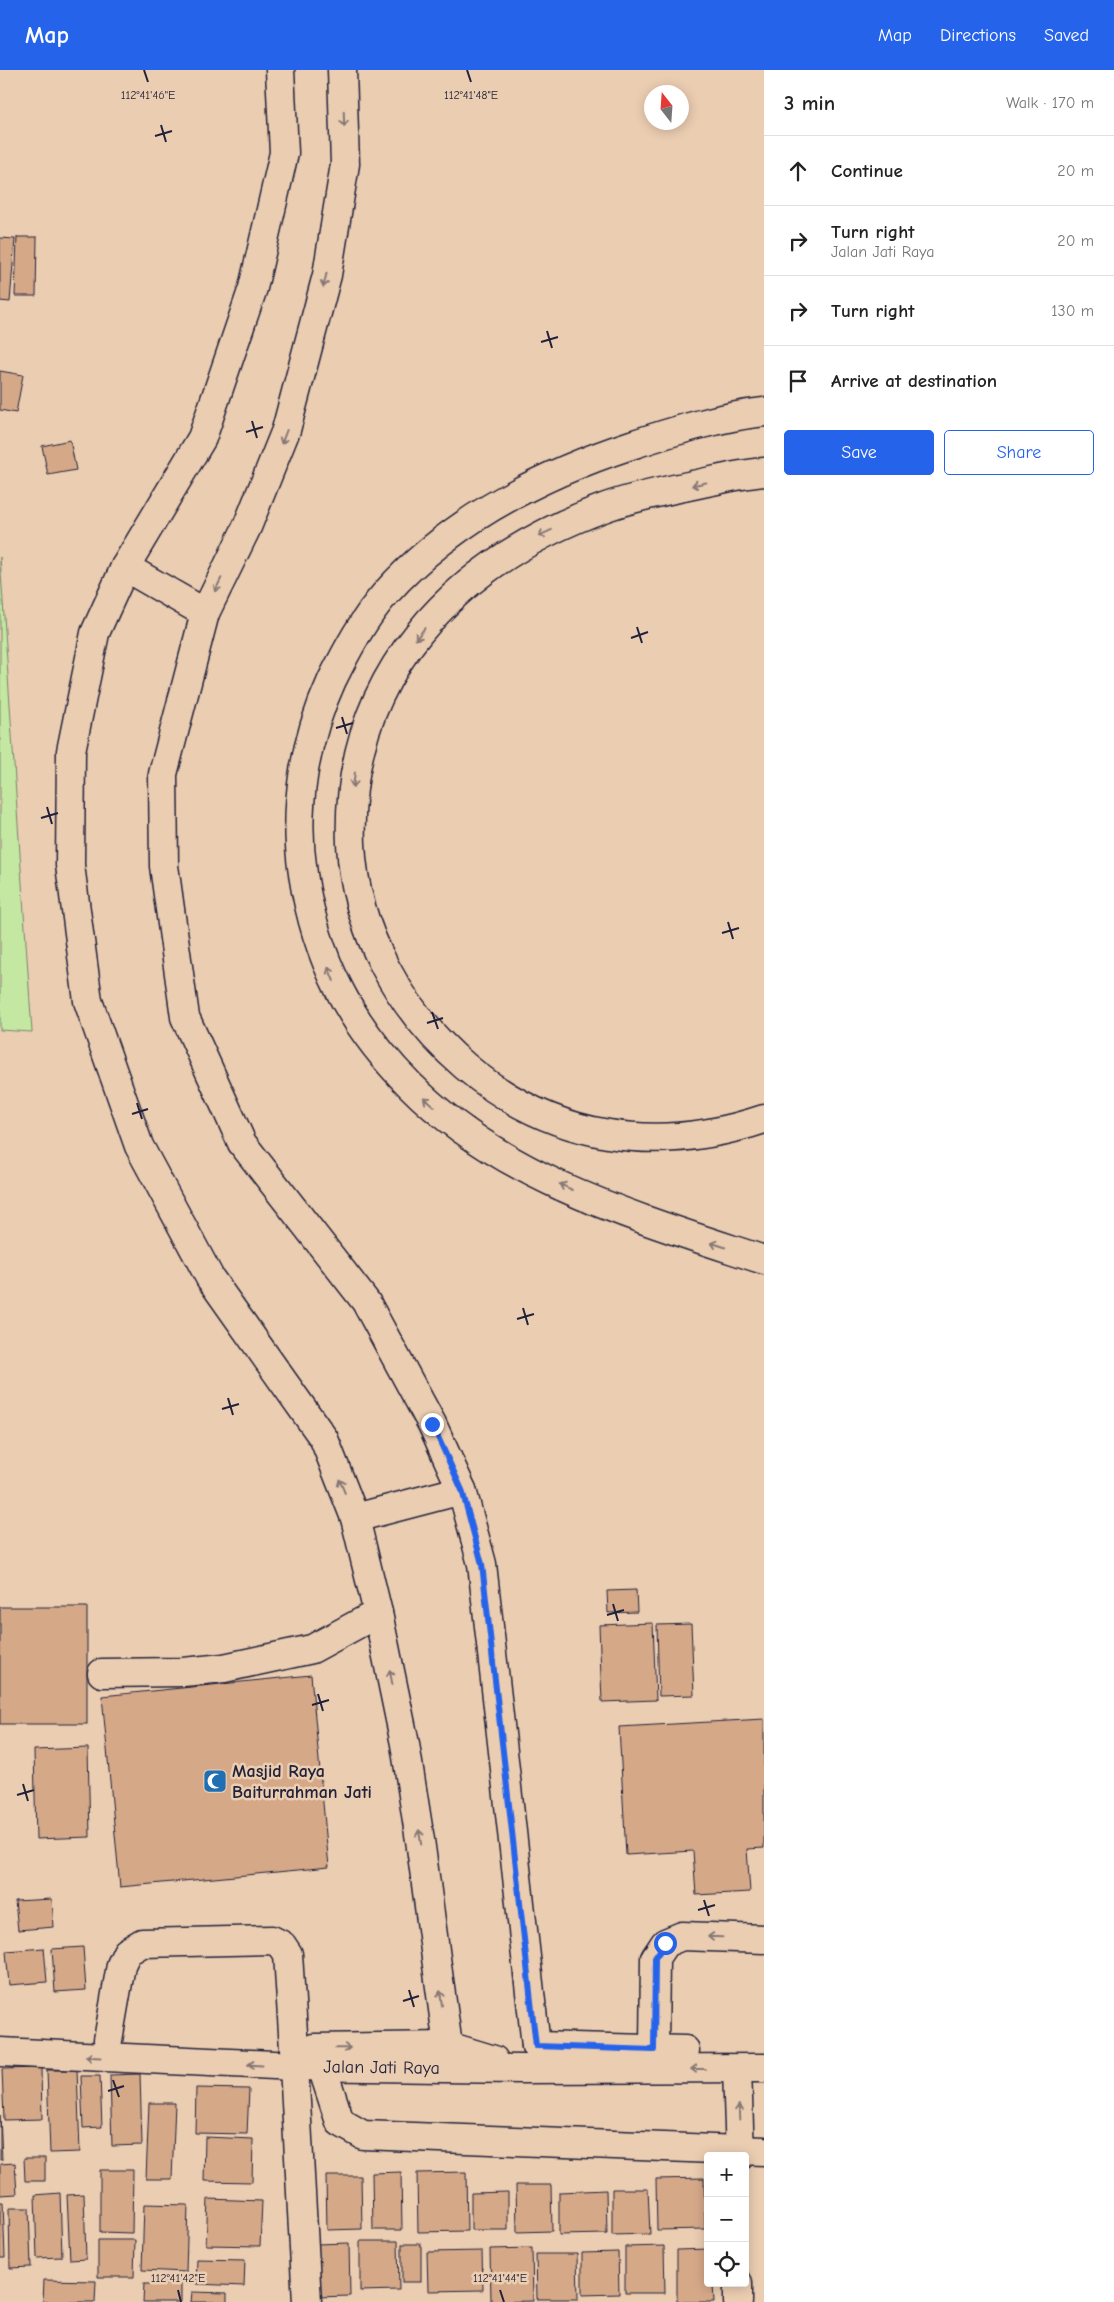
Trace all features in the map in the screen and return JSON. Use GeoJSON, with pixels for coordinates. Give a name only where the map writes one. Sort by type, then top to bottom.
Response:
{"type":"FeatureCollection","features":[{"type":"Feature","properties":{"kind":"main road"},"geometry":{"type":"LineString","coordinates":[[280,70],[284,153],[253,288],[202,438],[125,566],[95,633],[71,751],[70,865],[88,1001],[139,1146],[210,1278],[324,1439],[355,1518],[378,1613],[404,1744],[420,1840],[448,2046]]}},
{"type":"Feature","properties":{"kind":"main road"},"geometry":{"type":"LineString","coordinates":[[342,70],[345,164],[327,275],[286,430],[247,527],[205,613],[163,774],[164,866],[185,1017],[242,1143],[366,1302],[432,1424],[462,1490],[482,1564],[536,2046],[764,2051]]}},
{"type":"Feature","properties":{"kind":"main road"},"geometry":{"type":"LineString","coordinates":[[753,414],[632,445],[572,466],[534,483],[500,502],[431,550],[384,595],[360,629],[340,664],[322,702],[312,734],[303,775],[299,821],[300,853],[306,894],[313,925],[335,985],[364,1032],[412,1087],[470,1134],[506,1158],[544,1178],[653,1223],[764,1260]]}},
{"type":"Feature","properties":{"kind":"main road"},"geometry":{"type":"LineString","coordinates":[[755,473],[655,493],[608,506],[532,539],[464,586],[436,614],[411,645],[388,679],[372,712],[359,749],[350,818],[356,892],[376,951],[392,980],[429,1030],[453,1056],[485,1083],[515,1103],[547,1118],[580,1130],[614,1136],[646,1138],[679,1136],[715,1131],[764,1119]]}},
{"type":"Feature","properties":{"kind":"main road"},"geometry":{"type":"LineString","coordinates":[[125,566],[205,613]]}},
{"type":"Feature","properties":{"kind":"main road"},"geometry":{"type":"LineString","coordinates":[[355,1518],[462,1490]]}},
{"type":"Feature","properties":{"kind":"main road"},"geometry":{"type":"LineString","coordinates":[[102,1672],[224,1668],[312,1649],[378,1613]]}},
{"type":"Feature","properties":{"kind":"main road"},"geometry":{"type":"LineString","coordinates":[[654,2050],[655,1958],[665,1943],[682,1936],[764,1939]]}},
{"type":"Feature","properties":{"kind":"main road"},"geometry":{"type":"LineString","coordinates":[[108,2040],[121,1965],[127,1952],[142,1942],[272,1940],[282,1944],[288,1954],[307,2302]]}},
{"type":"Feature","properties":{"kind":"main road","name":"Jalan Jati Raya"},"geometry":{"type":"LineString","coordinates":[[0,2034],[108,2040],[294,2058],[322,2066],[523,2069],[764,2068]]}},
{"type":"Feature","properties":{"kind":"main road","name":"Jalan Jati Raya"},"geometry":{"type":"LineString","coordinates":[[0,2052],[294,2058],[448,2046],[523,2069]]}},
{"type":"Feature","properties":{"kind":"main road"},"geometry":{"type":"LineString","coordinates":[[322,2066],[340,2122],[363,2135],[748,2152],[737,2069]]}},
{"type":"Feature","properties":{"kind":"main road"},"geometry":{"type":"LineString","coordinates":[[738,2287],[738,2302]]}},
{"type":"Feature","properties":{"kind":"green space"},"geometry":{"type":"Polygon","coordinates":[[[0,557],[32,1032],[0,1030],[0,557]]]}},
{"type":"Feature","properties":{"kind":"building"},"geometry":{"type":"Polygon","coordinates":[[[17,237],[37,237],[36,296],[15,296],[17,237]]]}},
{"type":"Feature","properties":{"kind":"building"},"geometry":{"type":"Polygon","coordinates":[[[0,238],[15,239],[10,302],[0,301],[0,238]]]}},
{"type":"Feature","properties":{"kind":"building"},"geometry":{"type":"Polygon","coordinates":[[[0,371],[23,375],[16,413],[0,410],[0,371]]]}},
{"type":"Feature","properties":{"kind":"building"},"geometry":{"type":"Polygon","coordinates":[[[70,440],[76,470],[48,475],[42,446],[70,440]]]}},
{"type":"Feature","properties":{"kind":"building"},"geometry":{"type":"Polygon","coordinates":[[[636,1590],[637,1612],[608,1613],[607,1591],[636,1590]]]}},
{"type":"Feature","properties":{"kind":"building"},"geometry":{"type":"Polygon","coordinates":[[[0,1607],[87,1607],[87,1724],[0,1724],[0,1607]]]}},
{"type":"Feature","properties":{"kind":"building"},"geometry":{"type":"Polygon","coordinates":[[[653,1623],[656,1700],[602,1702],[599,1625],[653,1623]]]}},
{"type":"Feature","properties":{"kind":"building"},"geometry":{"type":"Polygon","coordinates":[[[691,1624],[694,1695],[659,1696],[657,1625],[691,1624]]]}},
{"type":"Feature","properties":{"kind":"building","name":"Masjid Raya Baiturrahman Jati"},"geometry":{"type":"Polygon","coordinates":[[[311,1675],[329,1867],[120,1887],[102,1696],[311,1675]]]}},
{"type":"Feature","properties":{"kind":"building"},"geometry":{"type":"Polygon","coordinates":[[[764,1719],[764,1848],[747,1849],[750,1892],[696,1895],[693,1851],[626,1855],[619,1727],[764,1719]]]}},
{"type":"Feature","properties":{"kind":"building"},"geometry":{"type":"Polygon","coordinates":[[[88,1748],[90,1837],[36,1839],[34,1750],[88,1748]]]}},
{"type":"Feature","properties":{"kind":"building"},"geometry":{"type":"Polygon","coordinates":[[[52,1899],[54,1927],[18,1930],[15,1901],[52,1899]]]}},
{"type":"Feature","properties":{"kind":"building"},"geometry":{"type":"Polygon","coordinates":[[[83,1947],[86,1990],[55,1992],[52,1949],[83,1947]]]}},
{"type":"Feature","properties":{"kind":"building"},"geometry":{"type":"Polygon","coordinates":[[[44,1948],[47,1982],[9,1985],[6,1951],[44,1948]]]}},
{"type":"Feature","properties":{"kind":"building"},"geometry":{"type":"Polygon","coordinates":[[[41,2068],[42,2119],[4,2120],[2,2069],[41,2068]]]}},
{"type":"Feature","properties":{"kind":"building"},"geometry":{"type":"Polygon","coordinates":[[[47,2070],[77,2070],[80,2152],[50,2153],[47,2070]]]}},
{"type":"Feature","properties":{"kind":"building"},"geometry":{"type":"Polygon","coordinates":[[[140,2074],[142,2145],[112,2146],[110,2075],[140,2074]]]}},
{"type":"Feature","properties":{"kind":"building"},"geometry":{"type":"Polygon","coordinates":[[[81,2076],[100,2076],[102,2127],[83,2128],[81,2076]]]}},
{"type":"Feature","properties":{"kind":"building"},"geometry":{"type":"Polygon","coordinates":[[[196,2088],[249,2089],[247,2134],[195,2133],[196,2088]]]}},
{"type":"Feature","properties":{"kind":"building"},"geometry":{"type":"Polygon","coordinates":[[[149,2103],[175,2103],[172,2179],[146,2179],[149,2103]]]}},
{"type":"Feature","properties":{"kind":"building"},"geometry":{"type":"Polygon","coordinates":[[[0,2115],[2,2160],[0,2160],[0,2115]]]}},
{"type":"Feature","properties":{"kind":"building"},"geometry":{"type":"Polygon","coordinates":[[[205,2137],[253,2139],[252,2182],[204,2181],[205,2137]]]}},
{"type":"Feature","properties":{"kind":"building"},"geometry":{"type":"Polygon","coordinates":[[[24,2158],[45,2158],[45,2181],[25,2181],[24,2158]]]}},
{"type":"Feature","properties":{"kind":"building"},"geometry":{"type":"Polygon","coordinates":[[[15,2163],[17,2194],[0,2195],[0,2164],[15,2163]]]}},
{"type":"Feature","properties":{"kind":"building"},"geometry":{"type":"Polygon","coordinates":[[[100,2170],[133,2170],[132,2233],[100,2232],[100,2170]]]}},
{"type":"Feature","properties":{"kind":"building"},"geometry":{"type":"Polygon","coordinates":[[[401,2172],[402,2230],[373,2230],[372,2173],[401,2172]]]}},
{"type":"Feature","properties":{"kind":"building"},"geometry":{"type":"Polygon","coordinates":[[[466,2172],[467,2231],[418,2232],[417,2173],[466,2172]]]}},
{"type":"Feature","properties":{"kind":"building"},"geometry":{"type":"Polygon","coordinates":[[[326,2176],[361,2176],[362,2229],[327,2230],[326,2176]]]}},
{"type":"Feature","properties":{"kind":"building"},"geometry":{"type":"Polygon","coordinates":[[[704,2178],[704,2229],[657,2230],[656,2179],[704,2178]]]}},
{"type":"Feature","properties":{"kind":"building"},"geometry":{"type":"Polygon","coordinates":[[[516,2185],[551,2185],[552,2231],[517,2232],[516,2185]]]}},
{"type":"Feature","properties":{"kind":"building"},"geometry":{"type":"Polygon","coordinates":[[[612,2189],[648,2189],[650,2234],[612,2235],[612,2189]]]}},
{"type":"Feature","properties":{"kind":"building"},"geometry":{"type":"Polygon","coordinates":[[[606,2190],[607,2234],[559,2235],[559,2192],[606,2190]]]}},
{"type":"Feature","properties":{"kind":"building"},"geometry":{"type":"Polygon","coordinates":[[[508,2192],[508,2230],[471,2230],[471,2193],[508,2192]]]}},
{"type":"Feature","properties":{"kind":"building"},"geometry":{"type":"Polygon","coordinates":[[[60,2193],[62,2257],[37,2258],[35,2195],[60,2193]]]}},
{"type":"Feature","properties":{"kind":"building"},"geometry":{"type":"Polygon","coordinates":[[[84,2194],[86,2259],[70,2260],[67,2195],[84,2194]]]}},
{"type":"Feature","properties":{"kind":"building"},"geometry":{"type":"Polygon","coordinates":[[[208,2199],[262,2201],[260,2246],[206,2245],[208,2199]]]}},
{"type":"Feature","properties":{"kind":"building"},"geometry":{"type":"Polygon","coordinates":[[[0,2202],[3,2202],[5,2258],[0,2258],[0,2202]]]}},
{"type":"Feature","properties":{"kind":"building"},"geometry":{"type":"Polygon","coordinates":[[[144,2204],[188,2205],[186,2272],[142,2270],[144,2204]]]}},
{"type":"Feature","properties":{"kind":"building"},"geometry":{"type":"Polygon","coordinates":[[[9,2208],[29,2208],[31,2267],[10,2268],[9,2208]]]}},
{"type":"Feature","properties":{"kind":"building"},"geometry":{"type":"Polygon","coordinates":[[[98,2240],[135,2240],[134,2277],[98,2277],[98,2240]]]}},
{"type":"Feature","properties":{"kind":"building"},"geometry":{"type":"Polygon","coordinates":[[[360,2241],[398,2241],[399,2290],[360,2291],[360,2241]]]}},
{"type":"Feature","properties":{"kind":"building"},"geometry":{"type":"Polygon","coordinates":[[[349,2243],[350,2296],[316,2297],[316,2244],[349,2243]]]}},
{"type":"Feature","properties":{"kind":"building"},"geometry":{"type":"Polygon","coordinates":[[[402,2244],[421,2244],[421,2282],[402,2282],[402,2244]]]}},
{"type":"Feature","properties":{"kind":"building"},"geometry":{"type":"Polygon","coordinates":[[[664,2246],[665,2293],[625,2293],[625,2247],[664,2246]]]}},
{"type":"Feature","properties":{"kind":"building"},"geometry":{"type":"Polygon","coordinates":[[[532,2248],[533,2301],[491,2302],[490,2249],[532,2248]]]}},
{"type":"Feature","properties":{"kind":"building"},"geometry":{"type":"Polygon","coordinates":[[[704,2249],[704,2287],[713,2287],[714,2302],[677,2302],[677,2250],[704,2249]]]}},
{"type":"Feature","properties":{"kind":"building"},"geometry":{"type":"Polygon","coordinates":[[[482,2251],[483,2290],[428,2291],[427,2252],[482,2251]]]}},
{"type":"Feature","properties":{"kind":"building"},"geometry":{"type":"Polygon","coordinates":[[[618,2252],[619,2294],[582,2295],[582,2253],[618,2252]]]}},
{"type":"Feature","properties":{"kind":"building"},"geometry":{"type":"Polygon","coordinates":[[[536,2254],[577,2254],[578,2299],[537,2299],[536,2254]]]}},
{"type":"Feature","properties":{"kind":"building"},"geometry":{"type":"Polygon","coordinates":[[[197,2259],[245,2260],[244,2286],[196,2284],[197,2259]]]}},
{"type":"Feature","properties":{"kind":"building"},"geometry":{"type":"Polygon","coordinates":[[[44,2280],[96,2281],[95,2302],[43,2302],[44,2280]]]}},
{"type":"Feature","properties":{"kind":"building"},"geometry":{"type":"Polygon","coordinates":[[[144,2284],[181,2284],[181,2302],[143,2302],[144,2284]]]}},
{"type":"Feature","properties":{"kind":"building"},"geometry":{"type":"Polygon","coordinates":[[[192,2292],[227,2293],[227,2302],[191,2302],[192,2292]]]}},
{"type":"Feature","properties":{"kind":"place","name":"Masjid Raya Baiturrahman Jati"},"geometry":{"type":"Point","coordinates":[215,1781]}},
{"type":"Feature","properties":{"kind":"route"},"geometry":{"type":"LineString","coordinates":[[432,1424],[462,1490],[482,1564],[536,2046],[654,2050],[655,1958],[665,1943]]}}]}
